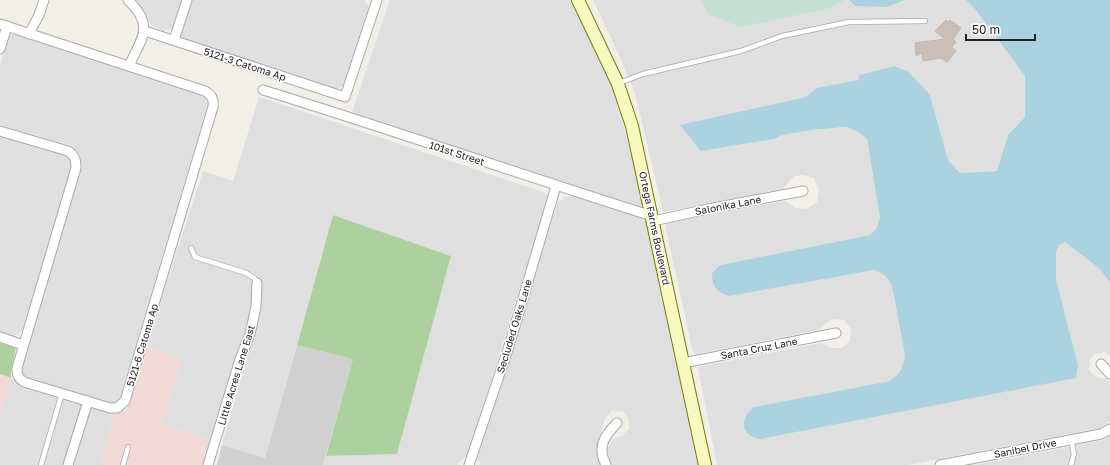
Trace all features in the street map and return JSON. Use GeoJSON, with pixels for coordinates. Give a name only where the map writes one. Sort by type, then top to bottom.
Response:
{"type":"FeatureCollection","features":[{"type":"Feature","properties":{"kind":"street"},"geometry":{"type":"LineString","coordinates":[[29,34],[39,15],[44,0]]}},
{"type":"Feature","properties":{"kind":"street"},"geometry":{"type":"LineString","coordinates":[[128,0],[137,9],[143,21],[145,31],[129,66]]}},
{"type":"Feature","properties":{"kind":"street"},"geometry":{"type":"LineString","coordinates":[[174,40],[187,0]]}},
{"type":"Feature","properties":{"kind":"street","name":"5121-3 Catoma Ap"},"geometry":{"type":"LineString","coordinates":[[145,31],[344,97],[377,0]]}},
{"type":"Feature","properties":{"kind":"street","name":"Ortega Farms Boulevard"},"geometry":{"type":"LineString","coordinates":[[578,0],[618,84],[627,108],[638,147],[705,465]]}},
{"type":"Feature","properties":{"kind":"street"},"geometry":{"type":"LineString","coordinates":[[0,49],[3,25]]}},
{"type":"Feature","properties":{"kind":"street","name":"5121-6 Catoma Ap"},"geometry":{"type":"LineString","coordinates":[[0,130],[68,151],[73,154],[76,160],[76,168],[17,368],[19,379],[62,394],[110,408],[116,408],[125,401],[214,101],[210,94],[205,91],[3,25]]}},
{"type":"Feature","properties":{"kind":"street","name":"101st Street"},"geometry":{"type":"LineString","coordinates":[[263,90],[652,218]]}},
{"type":"Feature","properties":{"kind":"street","name":"Secluded Oaks Lane"},"geometry":{"type":"LineString","coordinates":[[469,465],[509,346],[556,186]]}},
{"type":"Feature","properties":{"kind":"street","name":"Salonika Lane"},"geometry":{"type":"LineString","coordinates":[[652,218],[803,191]]}},
{"type":"Feature","properties":{"kind":"street","name":"Little Acres Lane East"},"geometry":{"type":"LineString","coordinates":[[208,465],[240,359],[250,334],[256,306],[257,283]]}},
{"type":"Feature","properties":{"kind":"street","name":"Santa Cruz Lane"},"geometry":{"type":"LineString","coordinates":[[684,363],[836,333]]}},
{"type":"Feature","properties":{"kind":"street"},"geometry":{"type":"LineString","coordinates":[[0,337],[23,345]]}},
{"type":"Feature","properties":{"kind":"street"},"geometry":{"type":"LineString","coordinates":[[1101,364],[1110,374]]}},
{"type":"Feature","properties":{"kind":"street"},"geometry":{"type":"LineString","coordinates":[[68,465],[88,401]]}},
{"type":"Feature","properties":{"kind":"street"},"geometry":{"type":"LineString","coordinates":[[606,465],[602,454],[602,444],[606,434],[617,423]]}},
{"type":"Feature","properties":{"kind":"street","name":"Sanibel Drive"},"geometry":{"type":"LineString","coordinates":[[940,465],[1101,434],[1110,429]]}},
{"type":"Feature","properties":{"kind":"lane"},"geometry":{"type":"LineString","coordinates":[[618,84],[643,74],[741,50],[782,36],[834,25],[849,22],[925,21]]}},
{"type":"Feature","properties":{"kind":"lane"},"geometry":{"type":"LineString","coordinates":[[191,248],[195,257],[246,273],[254,278],[257,283]]}},
{"type":"Feature","properties":{"kind":"lane"},"geometry":{"type":"LineString","coordinates":[[41,465],[62,394]]}},
{"type":"Feature","properties":{"kind":"lane"},"geometry":{"type":"LineString","coordinates":[[1071,439],[1074,454],[1071,465]]}},
{"type":"Feature","properties":{"kind":"lane"},"geometry":{"type":"LineString","coordinates":[[122,465],[128,447]]}},
{"type":"Feature","properties":{"kind":"shaded area"},"geometry":{"type":"Polygon","coordinates":[[[134,0],[182,0],[173,28],[162,31],[151,24],[144,10],[134,0]]]}},
{"type":"Feature","properties":{"kind":"shaded area"},"geometry":{"type":"Polygon","coordinates":[[[191,0],[364,0],[368,5],[368,10],[343,86],[336,90],[187,41],[182,37],[181,30],[191,0]]]}},
{"type":"Feature","properties":{"kind":"shaded area"},"geometry":{"type":"Polygon","coordinates":[[[390,0],[572,0],[612,86],[645,203],[637,208],[352,112],[390,0]]]}},
{"type":"Feature","properties":{"kind":"shaded area"},"geometry":{"type":"Polygon","coordinates":[[[593,0],[700,0],[708,15],[831,8],[845,0],[849,0],[855,6],[887,7],[905,0],[966,0],[975,9],[1025,76],[1025,117],[1008,135],[997,171],[960,173],[948,160],[930,95],[858,80],[816,88],[806,97],[681,125],[701,151],[775,139],[782,135],[812,130],[845,127],[857,131],[867,139],[880,218],[876,229],[870,235],[720,265],[874,270],[882,273],[889,279],[892,286],[905,355],[904,365],[899,375],[890,381],[754,407],[1078,365],[1056,279],[1056,252],[1059,245],[1065,242],[1100,269],[1110,283],[1110,356],[1105,352],[1094,354],[1090,361],[1089,370],[1096,377],[1106,379],[1110,384],[1110,421],[1100,428],[908,465],[717,465],[698,367],[821,343],[832,348],[842,348],[850,341],[851,329],[844,320],[834,319],[827,322],[819,330],[696,354],[693,353],[665,225],[670,222],[785,201],[796,208],[807,209],[817,202],[819,190],[814,178],[803,175],[794,176],[783,189],[663,212],[635,93],[593,0]]]}},
{"type":"Feature","properties":{"kind":"shaded area"},"geometry":{"type":"Polygon","coordinates":[[[12,34],[204,96],[208,99],[208,104],[119,401],[112,404],[25,378],[21,375],[20,369],[82,166],[80,155],[70,145],[0,125],[0,65],[9,37],[12,34]]]}},
{"type":"Feature","properties":{"kind":"shaded area"},"geometry":{"type":"Polygon","coordinates":[[[259,97],[543,192],[547,195],[548,199],[468,454],[457,465],[323,465],[326,456],[397,454],[451,256],[333,215],[265,458],[222,445],[261,310],[261,281],[253,280],[251,311],[213,441],[162,424],[182,359],[146,346],[203,171],[233,181],[259,97]]]}},
{"type":"Feature","properties":{"kind":"shaded area"},"geometry":{"type":"Polygon","coordinates":[[[0,135],[69,156],[73,165],[22,330],[13,336],[0,332],[0,135]]]}},
{"type":"Feature","properties":{"kind":"shaded area"},"geometry":{"type":"Polygon","coordinates":[[[575,196],[639,217],[646,222],[650,230],[701,465],[612,465],[607,449],[612,439],[622,436],[629,429],[629,420],[624,412],[612,411],[605,418],[597,446],[600,465],[480,465],[477,458],[557,204],[564,197],[575,196]]]}},
{"type":"Feature","properties":{"kind":"shaded area"},"geometry":{"type":"Polygon","coordinates":[[[297,345],[353,359],[323,465],[217,465],[222,445],[265,458],[297,345]]]}},
{"type":"Feature","properties":{"kind":"shaded area"},"geometry":{"type":"Polygon","coordinates":[[[146,346],[182,359],[162,424],[213,441],[206,465],[100,465],[115,413],[127,409],[146,346]]]}},
{"type":"Feature","properties":{"kind":"shaded area"},"geometry":{"type":"Polygon","coordinates":[[[0,374],[11,378],[0,414],[0,374]]]}},
{"type":"Feature","properties":{"kind":"shaded area"},"geometry":{"type":"Polygon","coordinates":[[[11,378],[21,387],[109,413],[115,413],[100,465],[0,465],[0,414],[11,378]]]}},
{"type":"Feature","properties":{"kind":"shaded area"},"geometry":{"type":"Polygon","coordinates":[[[1110,435],[1110,465],[976,465],[1104,440],[1110,435]]]}},
{"type":"Feature","properties":{"kind":"green space"},"geometry":{"type":"Polygon","coordinates":[[[700,0],[845,0],[831,8],[742,27],[708,15],[700,0]]]}},
{"type":"Feature","properties":{"kind":"green space"},"geometry":{"type":"Polygon","coordinates":[[[333,215],[451,256],[397,454],[326,456],[353,359],[297,345],[333,215]]]}},
{"type":"Feature","properties":{"kind":"green space"},"geometry":{"type":"Polygon","coordinates":[[[0,343],[16,348],[11,370],[11,378],[0,374],[0,343]]]}},
{"type":"Feature","properties":{"kind":"water"},"geometry":{"type":"Polygon","coordinates":[[[849,0],[905,0],[887,7],[855,6],[849,0]]]}},
{"type":"Feature","properties":{"kind":"water"},"geometry":{"type":"Polygon","coordinates":[[[966,0],[1110,0],[1110,283],[1100,269],[1065,242],[1059,245],[1056,252],[1056,279],[1078,365],[1076,378],[760,439],[753,437],[745,430],[744,421],[746,416],[754,407],[890,381],[899,373],[902,367],[905,355],[892,286],[889,280],[880,272],[874,270],[729,296],[716,288],[712,278],[712,273],[720,265],[870,235],[876,229],[880,218],[867,139],[857,131],[845,127],[782,135],[775,139],[701,151],[680,125],[806,97],[816,88],[858,80],[859,75],[894,66],[909,72],[930,95],[948,160],[960,173],[997,171],[1008,135],[1025,117],[1025,76],[975,9],[966,0]]]}},
{"type":"Feature","properties":{"kind":"building"},"geometry":{"type":"Polygon","coordinates":[[[946,20],[948,22],[950,20],[961,28],[953,39],[956,42],[952,47],[956,51],[947,62],[941,58],[923,61],[922,53],[916,56],[915,43],[945,39],[935,31],[946,20]]]}}]}
